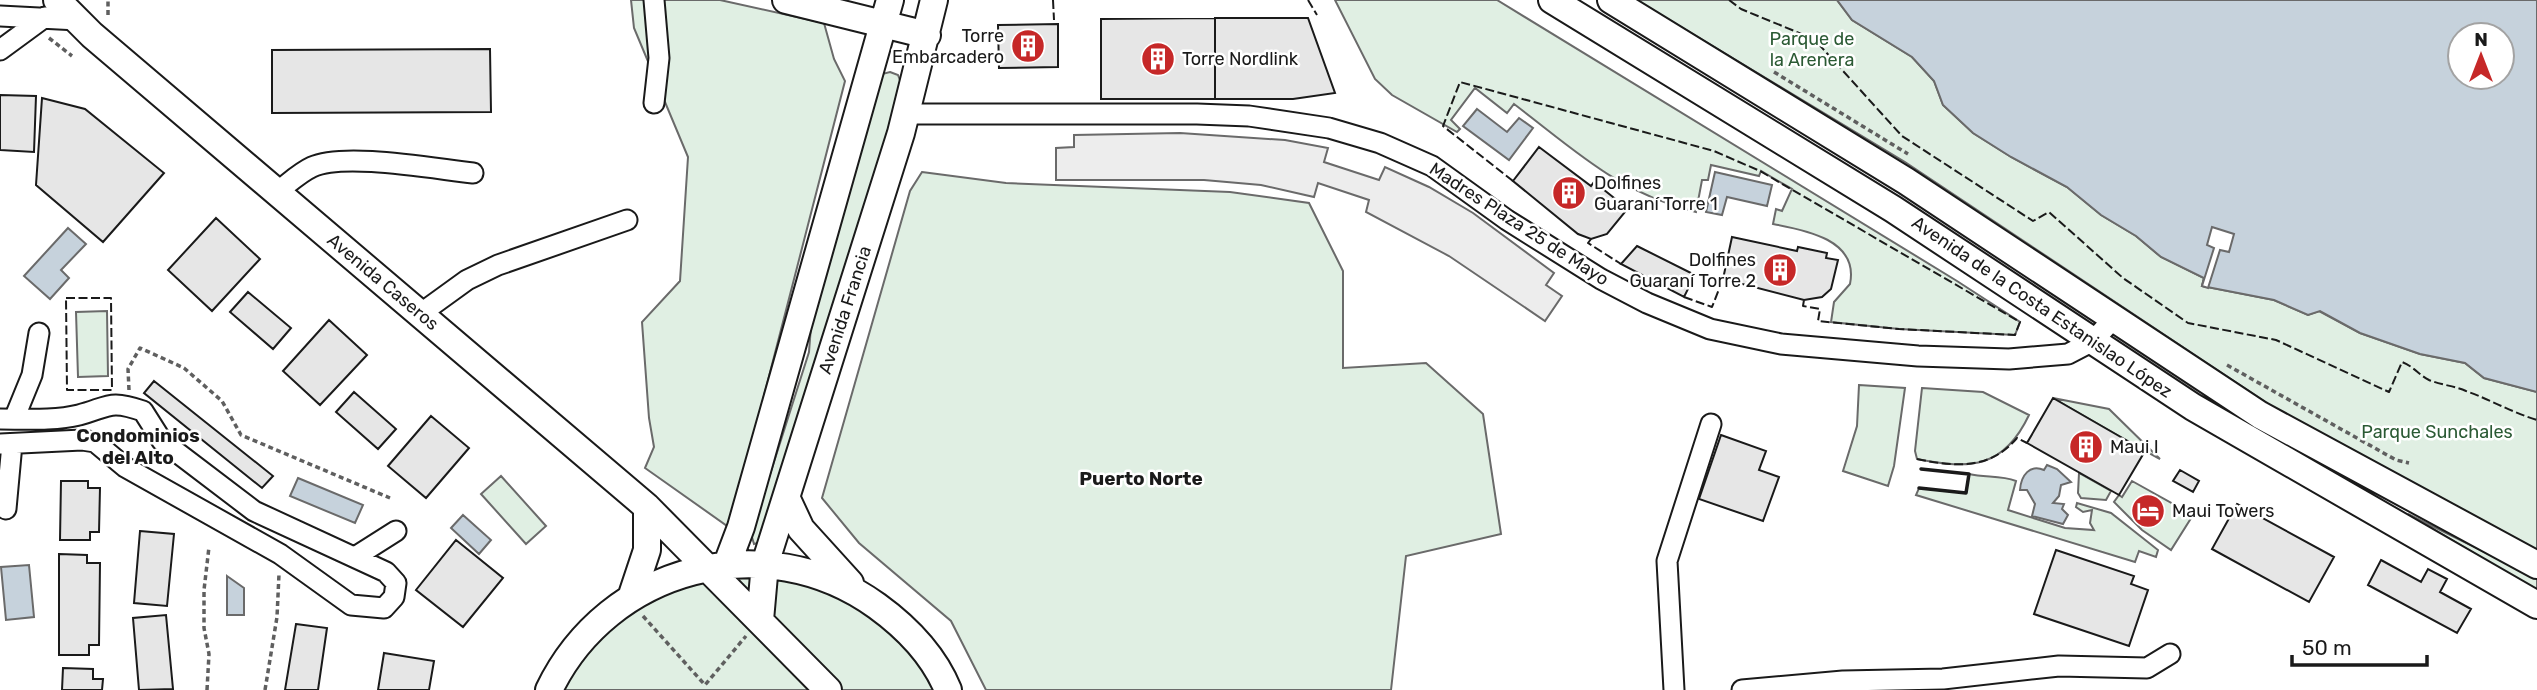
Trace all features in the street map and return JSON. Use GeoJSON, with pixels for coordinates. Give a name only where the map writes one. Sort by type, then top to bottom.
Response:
{"type":"FeatureCollection","features":[{"type":"Feature","properties":{"kind":"main road"},"geometry":{"type":"LineString","coordinates":[[786,0],[888,12],[927,34]]}},
{"type":"Feature","properties":{"kind":"main road","name":"Avenida Francia"},"geometry":{"type":"LineString","coordinates":[[760,620],[765,564],[909,102],[934,0]]}},
{"type":"Feature","properties":{"kind":"main road","name":"Avenida de la Costa Estanislao López"},"geometry":{"type":"LineString","coordinates":[[1552,0],[1893,209],[2193,407],[2537,605]]}},
{"type":"Feature","properties":{"kind":"main road","name":"Avenida de la Costa Estanislao López"},"geometry":{"type":"LineString","coordinates":[[1611,0],[1906,181],[2260,415],[2537,565]]}},
{"type":"Feature","properties":{"kind":"main road","name":"Avenida Caseros"},"geometry":{"type":"LineString","coordinates":[[51,8],[78,20],[276,192],[716,565],[760,620],[828,690]]}},
{"type":"Feature","properties":{"kind":"main road"},"geometry":{"type":"LineString","coordinates":[[716,565],[741,527],[888,12]]}},
{"type":"Feature","properties":{"kind":"main road"},"geometry":{"type":"LineString","coordinates":[[870,80],[885,62],[898,59],[911,71],[909,102]]}},
{"type":"Feature","properties":{"kind":"main road"},"geometry":{"type":"LineString","coordinates":[[787,499],[801,529],[816,550],[861,594],[895,619],[924,650],[948,690]]}},
{"type":"Feature","properties":{"kind":"main road"},"geometry":{"type":"LineString","coordinates":[[630,597],[648,550],[647,507]]}},
{"type":"Feature","properties":{"kind":"main road"},"geometry":{"type":"LineString","coordinates":[[549,690],[561,666],[593,626],[630,597],[663,580],[716,565],[765,564],[834,581],[861,594]]}},
{"type":"Feature","properties":{"kind":"street"},"geometry":{"type":"LineString","coordinates":[[654,0],[659,58],[654,103]]}},
{"type":"Feature","properties":{"kind":"street"},"geometry":{"type":"LineString","coordinates":[[0,16],[51,8]]}},
{"type":"Feature","properties":{"kind":"street"},"geometry":{"type":"LineString","coordinates":[[0,50],[51,8]]}},
{"type":"Feature","properties":{"kind":"street","name":"Madres Plaza 25 de Mayo"},"geometry":{"type":"LineString","coordinates":[[909,102],[1249,116],[1317,125],[1380,143],[1433,166],[1507,220],[1601,279],[1647,303],[1710,329],[1781,344],[1918,356],[2009,359],[2068,354],[2092,341],[2114,318]]}},
{"type":"Feature","properties":{"kind":"street"},"geometry":{"type":"LineString","coordinates":[[276,192],[311,167],[327,162],[383,163],[473,173]]}},
{"type":"Feature","properties":{"kind":"street"},"geometry":{"type":"LineString","coordinates":[[420,314],[467,280],[498,265],[627,220]]}},
{"type":"Feature","properties":{"kind":"street"},"geometry":{"type":"LineString","coordinates":[[7,419],[32,375],[39,333]]}},
{"type":"Feature","properties":{"kind":"street"},"geometry":{"type":"LineString","coordinates":[[6,509],[6,444],[82,440],[95,443],[125,467],[280,554],[351,605],[384,608],[394,597],[396,583],[386,572],[254,511],[162,441],[143,411],[115,404],[96,407],[79,415],[7,419]]}},
{"type":"Feature","properties":{"kind":"street"},"geometry":{"type":"LineString","coordinates":[[79,415],[86,421],[88,432],[82,440]]}},
{"type":"Feature","properties":{"kind":"street"},"geometry":{"type":"LineString","coordinates":[[1674,690],[1667,561],[1711,424]]}},
{"type":"Feature","properties":{"kind":"street"},"geometry":{"type":"LineString","coordinates":[[355,557],[397,531]]}},
{"type":"Feature","properties":{"kind":"street"},"geometry":{"type":"LineString","coordinates":[[1742,690],[1843,681],[1943,679],[2059,666],[2147,668],[2170,654]]}},
{"type":"Feature","properties":{"kind":"path"},"geometry":{"type":"LineString","coordinates":[[108,0],[108,15]]}},
{"type":"Feature","properties":{"kind":"path"},"geometry":{"type":"LineString","coordinates":[[128,406],[128,369],[140,348],[184,368],[222,401],[241,435],[390,498]]}},
{"type":"Feature","properties":{"kind":"path"},"geometry":{"type":"LineString","coordinates":[[207,690],[209,654],[204,628],[204,590],[209,547]]}},
{"type":"Feature","properties":{"kind":"path"},"geometry":{"type":"LineString","coordinates":[[265,690],[277,617],[280,554]]}},
{"type":"Feature","properties":{"kind":"path"},"geometry":{"type":"LineString","coordinates":[[630,597],[705,688],[760,620]]}},
{"type":"Feature","properties":{"kind":"green space"},"geometry":{"type":"Polygon","coordinates":[[[631,0],[720,0],[824,23],[834,59],[845,81],[730,528],[645,468],[654,447],[649,418],[642,322],[680,281],[688,157],[634,28],[631,0]]]}},
{"type":"Feature","properties":{"kind":"green space"},"geometry":{"type":"Polygon","coordinates":[[[1335,0],[1497,0],[1957,281],[2020,322],[2015,335],[1899,329],[1831,322],[1834,302],[1850,284],[1851,269],[1838,247],[1827,240],[1773,224],[1776,209],[1782,211],[1792,189],[1761,171],[1759,176],[1711,165],[1708,180],[1702,180],[1696,212],[1668,204],[1620,182],[1514,104],[1507,113],[1475,88],[1451,120],[1460,129],[1457,132],[1392,95],[1375,79],[1335,0]]]}},
{"type":"Feature","properties":{"kind":"green space"},"geometry":{"type":"Polygon","coordinates":[[[1636,0],[1837,0],[1852,20],[1912,57],[1934,81],[1943,105],[1973,133],[2067,187],[2101,215],[2136,236],[2161,257],[2204,278],[2202,286],[2274,300],[2308,315],[2319,311],[2360,333],[2420,354],[2465,363],[2484,378],[2537,392],[2537,565],[2408,497],[1905,162],[1636,0]]]}},
{"type":"Feature","properties":{"kind":"green space"},"geometry":{"type":"Polygon","coordinates":[[[890,72],[898,75],[901,83],[834,323],[758,543],[754,544],[751,534],[809,352],[812,313],[882,74],[890,72]]]}},
{"type":"Feature","properties":{"kind":"green space"},"geometry":{"type":"Polygon","coordinates":[[[922,172],[1006,183],[1230,192],[1309,203],[1343,271],[1343,368],[1426,363],[1483,414],[1501,534],[1406,556],[1391,690],[986,690],[951,621],[859,543],[822,498],[910,191],[922,172]]]}},
{"type":"Feature","properties":{"kind":"green space"},"geometry":{"type":"Polygon","coordinates":[[[107,311],[108,376],[78,377],[76,312],[107,311]]]}},
{"type":"Feature","properties":{"kind":"green space"},"geometry":{"type":"Polygon","coordinates":[[[1859,385],[1905,388],[1894,466],[1888,486],[1843,471],[1857,426],[1859,385]]]}},
{"type":"Feature","properties":{"kind":"green space"},"geometry":{"type":"Polygon","coordinates":[[[1922,388],[1983,392],[2029,415],[2009,446],[1984,461],[1954,464],[1917,459],[1915,451],[1922,388]]]}},
{"type":"Feature","properties":{"kind":"green space"},"geometry":{"type":"Polygon","coordinates":[[[2053,398],[2109,409],[2160,459],[2145,451],[2053,398]]]}},
{"type":"Feature","properties":{"kind":"green space"},"geometry":{"type":"Polygon","coordinates":[[[2079,473],[2111,491],[2106,500],[2081,498],[2078,493],[2079,473]]]}},
{"type":"Feature","properties":{"kind":"green space"},"geometry":{"type":"Polygon","coordinates":[[[1969,474],[2016,481],[2008,510],[2065,528],[2094,530],[2090,523],[2092,510],[2083,512],[2076,507],[2077,503],[2111,513],[2158,550],[2156,557],[2139,551],[2135,562],[1916,495],[1919,488],[1966,493],[1969,474]]]}},
{"type":"Feature","properties":{"kind":"green space"},"geometry":{"type":"Polygon","coordinates":[[[501,476],[546,526],[526,544],[481,494],[501,476]]]}},
{"type":"Feature","properties":{"kind":"green space"},"geometry":{"type":"Polygon","coordinates":[[[2132,481],[2193,515],[2171,550],[2142,530],[2114,502],[2119,495],[2122,497],[2132,481]]]}},
{"type":"Feature","properties":{"kind":"green space"},"geometry":{"type":"Polygon","coordinates":[[[2408,514],[2537,578],[2537,590],[2521,581],[2408,514]]]}},
{"type":"Feature","properties":{"kind":"green space"},"geometry":{"type":"Polygon","coordinates":[[[727,564],[861,595],[948,690],[549,690],[592,626],[727,564]]]}},
{"type":"Feature","properties":{"kind":"shaded area"},"geometry":{"type":"Polygon","coordinates":[[[1837,0],[2537,0],[2537,392],[2484,378],[2465,363],[2420,354],[2360,333],[2320,311],[2308,315],[2274,300],[2202,286],[2204,278],[2161,257],[2136,236],[2101,215],[2067,187],[1973,133],[1943,105],[1934,81],[1912,57],[1852,20],[1837,0]]]}},
{"type":"Feature","properties":{"kind":"shaded area"},"geometry":{"type":"Polygon","coordinates":[[[1477,109],[1507,132],[1519,118],[1533,128],[1509,160],[1463,126],[1477,109]]]}},
{"type":"Feature","properties":{"kind":"shaded area"},"geometry":{"type":"Polygon","coordinates":[[[1180,133],[1285,140],[1328,148],[1324,162],[1379,180],[1385,167],[1429,187],[1473,213],[1554,273],[1546,285],[1562,296],[1545,321],[1449,256],[1366,212],[1369,200],[1318,183],[1314,197],[1261,185],[1204,180],[1056,180],[1056,148],[1074,147],[1074,135],[1180,133]]]}},
{"type":"Feature","properties":{"kind":"shaded area"},"geometry":{"type":"Polygon","coordinates":[[[1715,172],[1772,185],[1767,206],[1727,197],[1722,215],[1706,212],[1715,172]]]}},
{"type":"Feature","properties":{"kind":"shaded area"},"geometry":{"type":"Polygon","coordinates":[[[68,228],[86,244],[61,270],[69,278],[50,299],[24,276],[68,228]]]}},
{"type":"Feature","properties":{"kind":"shaded area"},"geometry":{"type":"Polygon","coordinates":[[[2047,465],[2057,469],[2071,482],[2061,485],[2059,496],[2053,503],[2064,504],[2062,509],[2068,515],[2063,524],[2032,516],[2035,504],[2027,490],[2020,490],[2027,472],[2034,468],[2044,470],[2047,465]]]}},
{"type":"Feature","properties":{"kind":"shaded area"},"geometry":{"type":"Polygon","coordinates":[[[298,478],[363,505],[355,523],[290,496],[298,478]]]}},
{"type":"Feature","properties":{"kind":"shaded area"},"geometry":{"type":"Polygon","coordinates":[[[463,515],[491,540],[479,554],[451,528],[463,515]]]}},
{"type":"Feature","properties":{"kind":"shaded area"},"geometry":{"type":"Polygon","coordinates":[[[29,565],[34,617],[6,620],[1,567],[29,565]]]}},
{"type":"Feature","properties":{"kind":"shaded area"},"geometry":{"type":"Polygon","coordinates":[[[227,576],[244,588],[244,615],[227,615],[227,576]]]}},
{"type":"Feature","properties":{"kind":"pier"},"geometry":{"type":"Polygon","coordinates":[[[2212,227],[2234,234],[2229,252],[2220,250],[2208,288],[2202,286],[2214,248],[2207,245],[2212,227]]]}},
{"type":"Feature","properties":{"kind":"building","name":"Torre Nordlink"},"geometry":{"type":"Polygon","coordinates":[[[1215,18],[1308,18],[1335,93],[1293,99],[1215,99],[1215,18]]]}},
{"type":"Feature","properties":{"kind":"building","name":"Torre Nordlink"},"geometry":{"type":"Polygon","coordinates":[[[1215,18],[1215,99],[1101,99],[1101,19],[1215,18]]]}},
{"type":"Feature","properties":{"kind":"building","name":"Torre Embarcadero"},"geometry":{"type":"Polygon","coordinates":[[[1058,24],[1058,67],[999,68],[998,25],[1058,24]]]}},
{"type":"Feature","properties":{"kind":"building"},"geometry":{"type":"Polygon","coordinates":[[[490,49],[491,112],[272,113],[272,50],[490,49]]]}},
{"type":"Feature","properties":{"kind":"building"},"geometry":{"type":"Polygon","coordinates":[[[0,95],[36,96],[34,152],[0,150],[0,95]]]}},
{"type":"Feature","properties":{"kind":"building"},"geometry":{"type":"Polygon","coordinates":[[[42,98],[85,109],[164,173],[103,242],[36,185],[42,98]]]}},
{"type":"Feature","properties":{"kind":"building","name":"Dolfines Guaraní Torre 1"},"geometry":{"type":"Polygon","coordinates":[[[1539,147],[1591,186],[1594,182],[1618,201],[1615,204],[1625,212],[1607,234],[1591,239],[1578,234],[1513,181],[1539,147]]]}},
{"type":"Feature","properties":{"kind":"building"},"geometry":{"type":"Polygon","coordinates":[[[216,218],[260,259],[212,311],[168,270],[216,218]]]}},
{"type":"Feature","properties":{"kind":"building","name":"Dolfines Guaraní Torre 2"},"geometry":{"type":"Polygon","coordinates":[[[1732,237],[1797,251],[1798,247],[1827,253],[1826,258],[1838,260],[1831,289],[1822,297],[1804,300],[1723,279],[1732,237]]]}},
{"type":"Feature","properties":{"kind":"building"},"geometry":{"type":"Polygon","coordinates":[[[1637,246],[1695,275],[1684,297],[1621,264],[1637,246]]]}},
{"type":"Feature","properties":{"kind":"building"},"geometry":{"type":"Polygon","coordinates":[[[248,292],[291,328],[273,349],[230,312],[248,292]]]}},
{"type":"Feature","properties":{"kind":"building"},"geometry":{"type":"Polygon","coordinates":[[[329,320],[367,355],[320,405],[283,371],[329,320]]]}},
{"type":"Feature","properties":{"kind":"building"},"geometry":{"type":"Polygon","coordinates":[[[154,381],[273,476],[262,488],[144,393],[154,381]]]}},
{"type":"Feature","properties":{"kind":"building"},"geometry":{"type":"Polygon","coordinates":[[[354,392],[396,429],[378,449],[336,412],[354,392]]]}},
{"type":"Feature","properties":{"kind":"building","name":"Maui I"},"geometry":{"type":"Polygon","coordinates":[[[2053,398],[2145,451],[2119,495],[2027,443],[2053,398]]]}},
{"type":"Feature","properties":{"kind":"building"},"geometry":{"type":"Polygon","coordinates":[[[431,416],[469,448],[426,498],[388,466],[431,416]]]}},
{"type":"Feature","properties":{"kind":"building"},"geometry":{"type":"Polygon","coordinates":[[[1721,435],[1766,451],[1759,470],[1779,477],[1763,521],[1699,499],[1721,435]]]}},
{"type":"Feature","properties":{"kind":"building"},"geometry":{"type":"Polygon","coordinates":[[[2180,470],[2199,481],[2193,492],[2173,481],[2180,470]]]}},
{"type":"Feature","properties":{"kind":"building"},"geometry":{"type":"Polygon","coordinates":[[[61,481],[88,481],[88,488],[100,488],[99,532],[90,532],[90,540],[60,540],[61,481]]]}},
{"type":"Feature","properties":{"kind":"building"},"geometry":{"type":"Polygon","coordinates":[[[2237,504],[2334,557],[2309,602],[2212,549],[2237,504]]]}},
{"type":"Feature","properties":{"kind":"building"},"geometry":{"type":"Polygon","coordinates":[[[140,531],[174,534],[167,606],[134,603],[140,531]]]}},
{"type":"Feature","properties":{"kind":"building"},"geometry":{"type":"Polygon","coordinates":[[[456,540],[503,578],[463,627],[416,590],[456,540]]]}},
{"type":"Feature","properties":{"kind":"building"},"geometry":{"type":"Polygon","coordinates":[[[2056,550],[2134,576],[2131,584],[2148,590],[2129,646],[2034,614],[2056,550]]]}},
{"type":"Feature","properties":{"kind":"building"},"geometry":{"type":"Polygon","coordinates":[[[59,554],[87,555],[87,563],[100,563],[99,645],[89,645],[89,655],[59,655],[59,554]]]}},
{"type":"Feature","properties":{"kind":"building"},"geometry":{"type":"Polygon","coordinates":[[[2381,560],[2421,582],[2428,569],[2447,579],[2440,592],[2471,609],[2457,633],[2368,585],[2381,560]]]}},
{"type":"Feature","properties":{"kind":"building"},"geometry":{"type":"Polygon","coordinates":[[[166,615],[173,689],[139,690],[133,618],[166,615]]]}},
{"type":"Feature","properties":{"kind":"building"},"geometry":{"type":"Polygon","coordinates":[[[296,624],[327,628],[318,690],[285,690],[296,624]]]}},
{"type":"Feature","properties":{"kind":"building"},"geometry":{"type":"Polygon","coordinates":[[[384,653],[434,661],[429,690],[378,690],[384,653]]]}},
{"type":"Feature","properties":{"kind":"building"},"geometry":{"type":"Polygon","coordinates":[[[63,668],[93,669],[93,679],[103,679],[102,690],[62,690],[63,668]]]}},
{"type":"Feature","properties":{"kind":"fence"},"geometry":{"type":"LineString","coordinates":[[1053,0],[1054,20]]}},
{"type":"Feature","properties":{"kind":"fence"},"geometry":{"type":"LineString","coordinates":[[1308,0],[1317,15]]}},
{"type":"Feature","properties":{"kind":"fence"},"geometry":{"type":"LineString","coordinates":[[1729,0],[1741,9],[1814,39],[1902,136],[2033,221],[2049,212],[2123,278],[2188,323],[2276,340],[2389,392],[2402,362],[2429,380],[2462,389],[2537,420]]}},
{"type":"Feature","properties":{"kind":"fence"},"geometry":{"type":"LineString","coordinates":[[1513,181],[1443,126],[1460,82],[1714,151],[1760,171],[2020,322],[2015,335],[1899,329],[1818,321],[1820,309],[1803,306],[1804,300]]}},
{"type":"Feature","properties":{"kind":"fence"},"geometry":{"type":"LineString","coordinates":[[1591,239],[1588,243],[1621,264]]}},
{"type":"Feature","properties":{"kind":"fence"},"geometry":{"type":"LineString","coordinates":[[1684,297],[1712,307],[1723,279]]}},
{"type":"Feature","properties":{"kind":"fence"},"geometry":{"type":"LineString","coordinates":[[66,298],[111,298],[112,390],[67,390],[66,298]]}},
{"type":"Feature","properties":{"kind":"fence"},"geometry":{"type":"LineString","coordinates":[[1917,459],[1945,464],[1971,463],[1995,456],[2017,438],[2027,443]]}},
{"type":"Feature","properties":{"kind":"wall"},"geometry":{"type":"LineString","coordinates":[[1919,488],[1966,493],[1969,474],[1921,469]]}},
{"type":"Feature","properties":{"kind":"place","name":"Torre Embarcadero"},"geometry":{"type":"Point","coordinates":[1028,46]}},
{"type":"Feature","properties":{"kind":"place","name":"Torre Nordlink"},"geometry":{"type":"Point","coordinates":[1158,59]}},
{"type":"Feature","properties":{"kind":"place","name":"Dolfines Guaraní Torre 1"},"geometry":{"type":"Point","coordinates":[1569,193]}},
{"type":"Feature","properties":{"kind":"place","name":"Dolfines Guaraní Torre 2"},"geometry":{"type":"Point","coordinates":[1780,270]}},
{"type":"Feature","properties":{"kind":"place","name":"Maui I"},"geometry":{"type":"Point","coordinates":[2086,447]}},
{"type":"Feature","properties":{"kind":"place","name":"Maui Towers"},"geometry":{"type":"Point","coordinates":[2148,511]}},
{"type":"Feature","properties":{"kind":"district","name":"Condominios del Alto"},"geometry":{"type":"Point","coordinates":[138,446]}},
{"type":"Feature","properties":{"kind":"district","name":"Puerto Norte"},"geometry":{"type":"Point","coordinates":[1141,478]}},
{"type":"Feature","properties":{"kind":"park label","name":"Parque de la Arenera"},"geometry":{"type":"Point","coordinates":[1812,49]}},
{"type":"Feature","properties":{"kind":"park label","name":"Parque Sunchales"},"geometry":{"type":"Point","coordinates":[2437,432]}}]}
